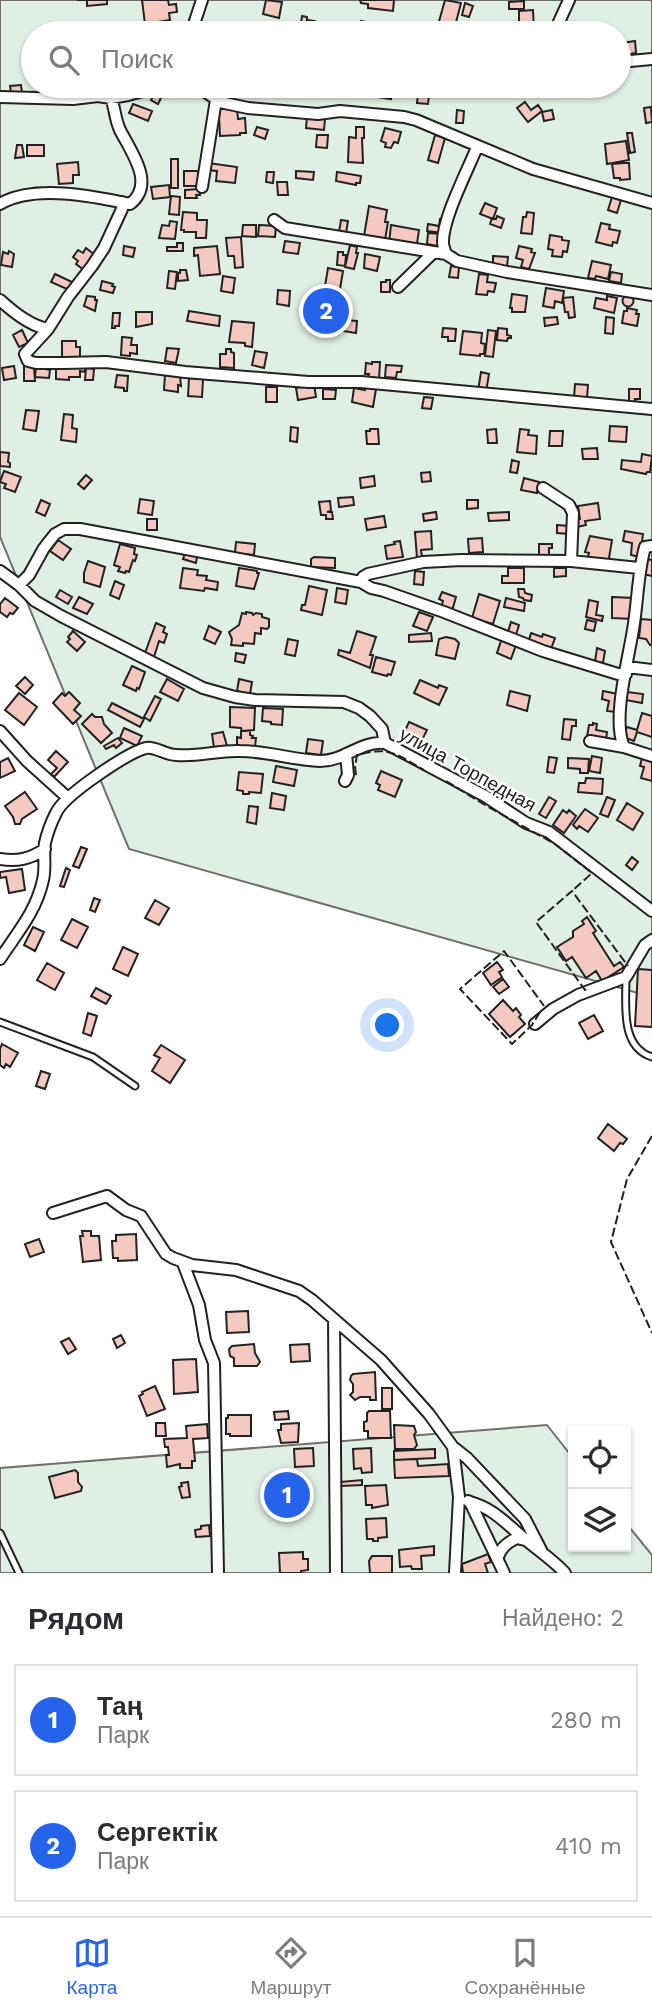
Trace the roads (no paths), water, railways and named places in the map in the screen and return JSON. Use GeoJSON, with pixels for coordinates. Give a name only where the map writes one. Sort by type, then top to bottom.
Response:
{"type":"FeatureCollection","features":[{"type":"Feature","properties":{"kind":"street"},"geometry":{"type":"LineString","coordinates":[[195,21],[202,0]]}},
{"type":"Feature","properties":{"kind":"street"},"geometry":{"type":"LineString","coordinates":[[560,21],[569,0]]}},
{"type":"Feature","properties":{"kind":"street"},"geometry":{"type":"LineString","coordinates":[[631,61],[652,59]]}},
{"type":"Feature","properties":{"kind":"street"},"geometry":{"type":"LineString","coordinates":[[0,97],[21,98]]}},
{"type":"Feature","properties":{"kind":"street"},"geometry":{"type":"LineString","coordinates":[[26,98],[67,98]]}},
{"type":"Feature","properties":{"kind":"street"},"geometry":{"type":"LineString","coordinates":[[0,204],[23,195],[47,192],[114,199],[130,204],[136,199],[142,186],[137,162],[120,129],[111,98]]}},
{"type":"Feature","properties":{"kind":"street"},"geometry":{"type":"LineString","coordinates":[[213,98],[248,108],[318,114],[340,111],[404,117],[533,169],[652,203]]}},
{"type":"Feature","properties":{"kind":"street"},"geometry":{"type":"LineString","coordinates":[[202,187],[216,100]]}},
{"type":"Feature","properties":{"kind":"street"},"geometry":{"type":"LineString","coordinates":[[446,254],[443,243],[446,225],[457,191],[477,147]]}},
{"type":"Feature","properties":{"kind":"street"},"geometry":{"type":"LineString","coordinates":[[122,202],[122,209],[104,248],[48,329],[25,354],[28,361],[106,362],[185,372],[307,382],[361,382],[652,410]]}},
{"type":"Feature","properties":{"kind":"street"},"geometry":{"type":"LineString","coordinates":[[274,220],[285,228],[446,254],[457,261],[507,272],[652,295]]}},
{"type":"Feature","properties":{"kind":"street"},"geometry":{"type":"LineString","coordinates":[[398,287],[434,252]]}},
{"type":"Feature","properties":{"kind":"street"},"geometry":{"type":"LineString","coordinates":[[0,300],[39,328],[48,329]]}},
{"type":"Feature","properties":{"kind":"street"},"geometry":{"type":"LineString","coordinates":[[543,488],[569,505],[573,513],[571,561]]}},
{"type":"Feature","properties":{"kind":"street"},"geometry":{"type":"LineString","coordinates":[[19,585],[29,575],[55,534],[64,529],[80,528],[361,582],[543,651],[618,674],[626,670],[652,670]]}},
{"type":"Feature","properties":{"kind":"street"},"geometry":{"type":"LineString","coordinates":[[624,747],[620,738],[620,704],[637,605],[639,568],[645,547],[652,546]]}},
{"type":"Feature","properties":{"kind":"street"},"geometry":{"type":"LineString","coordinates":[[361,582],[368,573],[423,562],[462,560],[571,561],[639,568]]}},
{"type":"Feature","properties":{"kind":"street","name":"улица Торпедная"},"geometry":{"type":"LineString","coordinates":[[0,571],[35,601],[61,616],[211,691],[255,700],[328,700],[359,708],[382,729],[385,743],[485,796],[526,823],[549,832],[652,911]]}},
{"type":"Feature","properties":{"kind":"street"},"geometry":{"type":"LineString","coordinates":[[0,731],[27,761],[68,799]]}},
{"type":"Feature","properties":{"kind":"street"},"geometry":{"type":"LineString","coordinates":[[590,741],[624,747],[652,756]]}},
{"type":"Feature","properties":{"kind":"street"},"geometry":{"type":"LineString","coordinates":[[0,959],[27,922],[39,895],[44,872],[45,844],[57,810],[90,780],[123,759],[145,748],[156,748],[166,754],[176,755],[191,756],[239,750],[320,761],[333,760],[367,744],[385,743]]}},
{"type":"Feature","properties":{"kind":"street"},"geometry":{"type":"LineString","coordinates":[[346,754],[348,778]]}},
{"type":"Feature","properties":{"kind":"street"},"geometry":{"type":"LineString","coordinates":[[0,859],[20,860],[45,849]]}},
{"type":"Feature","properties":{"kind":"street"},"geometry":{"type":"LineString","coordinates":[[535,1024],[553,1009],[578,995],[626,977],[645,945],[652,940]]}},
{"type":"Feature","properties":{"kind":"street"},"geometry":{"type":"LineString","coordinates":[[52,1213],[107,1196],[126,1210],[141,1216],[166,1254],[183,1263],[236,1270],[299,1291],[381,1360],[429,1414],[453,1447],[467,1458],[525,1519],[541,1550]]}},
{"type":"Feature","properties":{"kind":"street"},"geometry":{"type":"LineString","coordinates":[[183,1263],[199,1305],[205,1340],[214,1363],[218,1573]]}},
{"type":"Feature","properties":{"kind":"street"},"geometry":{"type":"LineString","coordinates":[[334,1319],[336,1573]]}},
{"type":"Feature","properties":{"kind":"street"},"geometry":{"type":"LineString","coordinates":[[453,1447],[464,1499],[503,1573]]}},
{"type":"Feature","properties":{"kind":"street"},"geometry":{"type":"LineString","coordinates":[[464,1499],[500,1516],[526,1541]]}},
{"type":"Feature","properties":{"kind":"street"},"geometry":{"type":"LineString","coordinates":[[455,1573],[464,1499]]}},
{"type":"Feature","properties":{"kind":"street"},"geometry":{"type":"LineString","coordinates":[[497,1559],[501,1549],[517,1538],[541,1550],[565,1573]]}},
{"type":"Feature","properties":{"kind":"lane"},"geometry":{"type":"LineString","coordinates":[[626,977],[627,1021],[631,1043],[640,1052],[652,1057]]}},
{"type":"Feature","properties":{"kind":"lane"},"geometry":{"type":"LineString","coordinates":[[0,1023],[93,1057],[135,1086]]}},
{"type":"Feature","properties":{"kind":"lane"},"geometry":{"type":"LineString","coordinates":[[0,1533],[19,1573]]}},
{"type":"Feature","properties":{"kind":"place","name":"Сергектік"},"geometry":{"type":"Point","coordinates":[326,311]}},
{"type":"Feature","properties":{"kind":"place","name":"Таң"},"geometry":{"type":"Point","coordinates":[287,1495]}}]}
